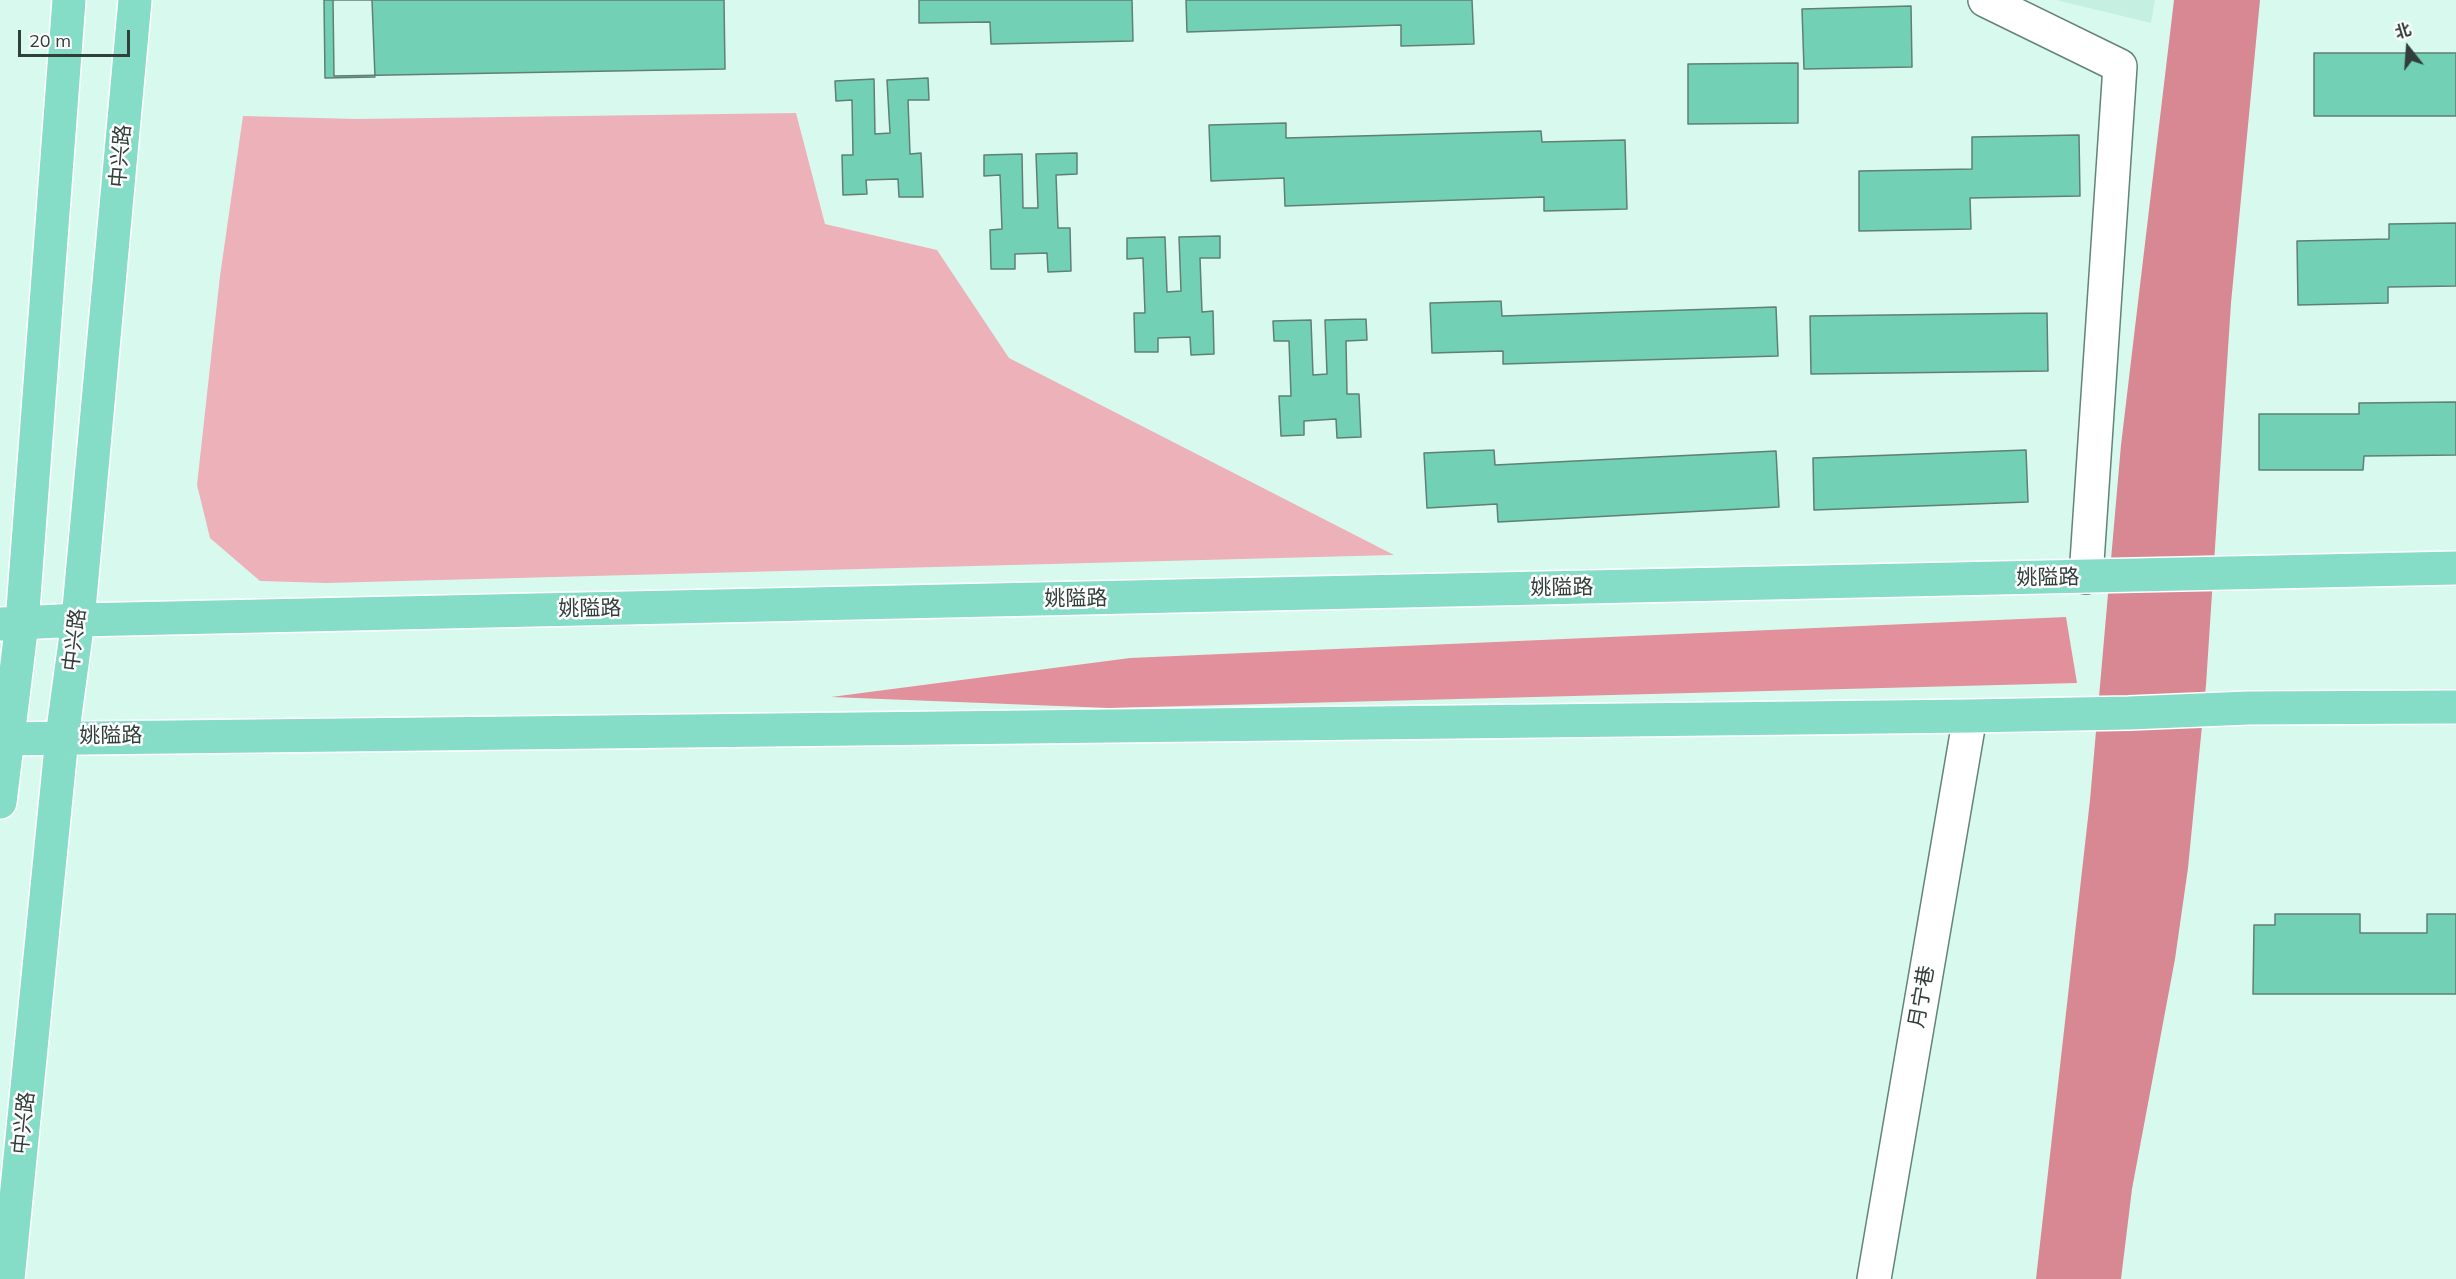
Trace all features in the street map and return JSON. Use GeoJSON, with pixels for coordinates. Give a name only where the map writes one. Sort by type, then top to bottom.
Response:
{"type":"FeatureCollection","features":[{"type":"Feature","properties":{"kind":"main road"},"geometry":{"type":"LineString","coordinates":[[0,802],[11,624],[69,0]]}},
{"type":"Feature","properties":{"kind":"main road","name":"中兴路"},"geometry":{"type":"LineString","coordinates":[[8,1279],[62,737],[78,620],[135,0]]}},
{"type":"Feature","properties":{"kind":"main road","name":"姚隘路"},"geometry":{"type":"LineString","coordinates":[[11,624],[78,620],[2456,568]]}},
{"type":"Feature","properties":{"kind":"main road","name":"姚隘路"},"geometry":{"type":"LineString","coordinates":[[4,739],[1970,716],[2248,708],[2456,707]]}},
{"type":"Feature","properties":{"kind":"street"},"geometry":{"type":"LineString","coordinates":[[1985,0],[2120,66],[2086,577]]}},
{"type":"Feature","properties":{"kind":"street","name":"月宁巷"},"geometry":{"type":"LineString","coordinates":[[1874,1279],[1970,716]]}},
{"type":"Feature","properties":{"kind":"shaded area"},"geometry":{"type":"Polygon","coordinates":[[[2056,0],[2155,0],[2151,23],[2056,0]]]}},
{"type":"Feature","properties":{"kind":"shaded area"},"geometry":{"type":"Polygon","coordinates":[[[2174,0],[2260,0],[2231,303],[2206,685],[2188,868],[2175,959],[2132,1189],[2121,1279],[2036,1279],[2090,800],[2121,445],[2174,0]]]}},
{"type":"Feature","properties":{"kind":"shaded area"},"geometry":{"type":"Polygon","coordinates":[[[796,113],[825,224],[937,250],[1009,358],[1394,555],[326,583],[260,581],[210,538],[197,485],[220,276],[243,116],[357,119],[796,113]]]}},
{"type":"Feature","properties":{"kind":"shaded area"},"geometry":{"type":"Polygon","coordinates":[[[2066,617],[2077,683],[1109,708],[831,697],[1130,658],[2066,617]]]}},
{"type":"Feature","properties":{"kind":"building"},"geometry":{"type":"Polygon","coordinates":[[[324,0],[372,0],[375,77],[325,78],[324,0]]]}},
{"type":"Feature","properties":{"kind":"building"},"geometry":{"type":"Polygon","coordinates":[[[333,0],[724,0],[725,69],[334,76],[333,0]]]}},
{"type":"Feature","properties":{"kind":"building"},"geometry":{"type":"Polygon","coordinates":[[[919,0],[1132,0],[1133,41],[991,44],[990,22],[919,23],[919,0]]]}},
{"type":"Feature","properties":{"kind":"building"},"geometry":{"type":"Polygon","coordinates":[[[1186,0],[1472,0],[1474,44],[1401,46],[1401,25],[1187,32],[1186,0]]]}},
{"type":"Feature","properties":{"kind":"building"},"geometry":{"type":"Polygon","coordinates":[[[1911,6],[1912,67],[1804,69],[1802,9],[1911,6]]]}},
{"type":"Feature","properties":{"kind":"building"},"geometry":{"type":"Polygon","coordinates":[[[2314,53],[2456,53],[2456,116],[2314,116],[2314,53]]]}},
{"type":"Feature","properties":{"kind":"building"},"geometry":{"type":"Polygon","coordinates":[[[1798,63],[1798,123],[1688,124],[1688,64],[1798,63]]]}},
{"type":"Feature","properties":{"kind":"building"},"geometry":{"type":"Polygon","coordinates":[[[928,78],[929,100],[908,100],[910,154],[921,153],[923,197],[899,197],[898,179],[866,180],[867,194],[843,195],[842,155],[853,155],[852,100],[836,101],[835,81],[874,79],[875,134],[890,133],[887,80],[928,78]]]}},
{"type":"Feature","properties":{"kind":"building"},"geometry":{"type":"Polygon","coordinates":[[[1286,123],[1286,138],[1541,131],[1542,142],[1625,140],[1627,209],[1544,211],[1544,197],[1285,206],[1284,178],[1211,181],[1209,125],[1286,123]]]}},
{"type":"Feature","properties":{"kind":"building"},"geometry":{"type":"Polygon","coordinates":[[[2079,135],[2080,196],[1970,198],[1971,229],[1859,231],[1859,171],[1972,169],[1972,137],[2079,135]]]}},
{"type":"Feature","properties":{"kind":"building"},"geometry":{"type":"Polygon","coordinates":[[[1077,153],[1077,174],[1056,175],[1058,228],[1070,228],[1071,271],[1048,272],[1047,253],[1015,254],[1015,269],[991,269],[990,230],[1002,229],[1000,175],[984,176],[984,155],[1022,154],[1023,208],[1038,208],[1036,154],[1077,153]]]}},
{"type":"Feature","properties":{"kind":"building"},"geometry":{"type":"Polygon","coordinates":[[[2456,223],[2456,286],[2388,287],[2388,303],[2298,305],[2297,241],[2389,239],[2389,224],[2456,223]]]}},
{"type":"Feature","properties":{"kind":"building"},"geometry":{"type":"Polygon","coordinates":[[[1220,236],[1220,258],[1200,258],[1202,312],[1213,311],[1214,354],[1191,355],[1190,337],[1158,338],[1158,352],[1135,352],[1134,313],[1145,313],[1143,258],[1127,259],[1127,238],[1165,237],[1167,292],[1181,291],[1179,237],[1220,236]]]}},
{"type":"Feature","properties":{"kind":"building"},"geometry":{"type":"Polygon","coordinates":[[[1501,301],[1502,316],[1776,307],[1778,356],[1503,364],[1503,351],[1432,353],[1430,303],[1501,301]]]}},
{"type":"Feature","properties":{"kind":"building"},"geometry":{"type":"Polygon","coordinates":[[[2047,313],[2048,371],[1811,374],[1810,316],[2047,313]]]}},
{"type":"Feature","properties":{"kind":"building"},"geometry":{"type":"Polygon","coordinates":[[[1366,319],[1367,340],[1346,341],[1347,394],[1359,394],[1361,437],[1337,438],[1336,419],[1304,421],[1304,435],[1281,436],[1279,396],[1291,396],[1289,341],[1274,341],[1273,321],[1311,320],[1313,375],[1327,374],[1325,320],[1366,319]]]}},
{"type":"Feature","properties":{"kind":"building"},"geometry":{"type":"Polygon","coordinates":[[[2456,402],[2456,455],[2364,456],[2363,470],[2259,470],[2259,414],[2359,414],[2359,403],[2456,402]]]}},
{"type":"Feature","properties":{"kind":"building"},"geometry":{"type":"Polygon","coordinates":[[[1494,450],[1495,465],[1776,451],[1779,507],[1498,522],[1497,504],[1427,508],[1424,453],[1494,450]]]}},
{"type":"Feature","properties":{"kind":"building"},"geometry":{"type":"Polygon","coordinates":[[[2026,450],[2028,502],[1814,510],[1813,458],[2026,450]]]}},
{"type":"Feature","properties":{"kind":"building"},"geometry":{"type":"Polygon","coordinates":[[[2275,914],[2360,914],[2360,933],[2427,933],[2427,914],[2456,914],[2456,994],[2253,994],[2254,925],[2275,925],[2275,914]]]}}]}
